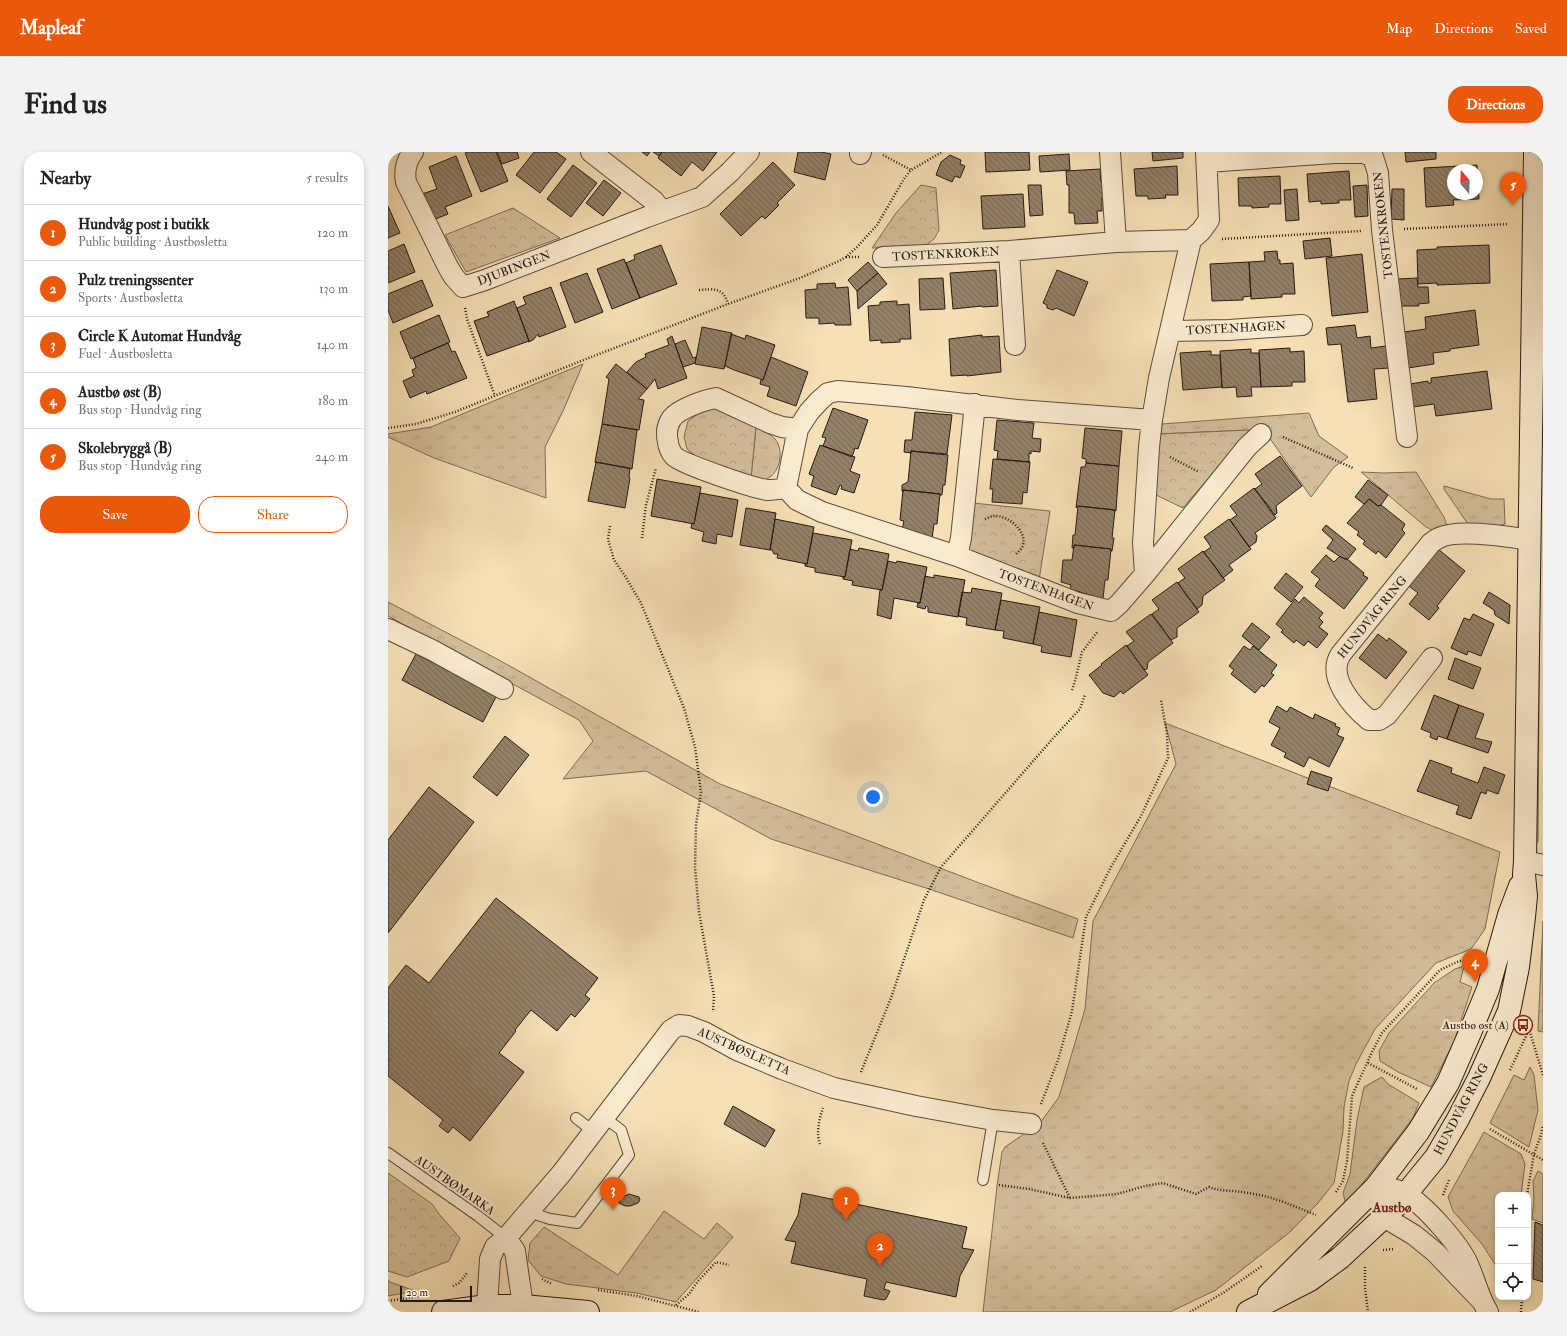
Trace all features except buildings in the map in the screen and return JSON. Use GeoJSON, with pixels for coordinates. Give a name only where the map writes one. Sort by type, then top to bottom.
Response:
{"type":"FeatureCollection","features":[{"type":"Feature","properties":{"kind":"main road"},"geometry":{"type":"LineString","coordinates":[[1534,152],[1539,226]]}},
{"type":"Feature","properties":{"kind":"main road","name":"HUNDVÅG RING"},"geometry":{"type":"LineString","coordinates":[[1251,1310],[1310,1280],[1340,1258],[1396,1205],[1436,1157],[1479,1078],[1509,1010],[1518,967],[1526,896],[1531,867],[1530,467],[1539,226]]}},
{"type":"Feature","properties":{"kind":"main road","name":"HUNDVÅG RING"},"geometry":{"type":"LineString","coordinates":[[1251,1310],[1376,1187],[1418,1132],[1448,1082],[1488,989],[1509,915],[1531,867]]}},
{"type":"Feature","properties":{"kind":"main road"},"geometry":{"type":"LineString","coordinates":[[443,1312],[489,1309],[521,1309],[588,1312]]}},
{"type":"Feature","properties":{"kind":"street","name":"DJUBINGEN"},"geometry":{"type":"LineString","coordinates":[[413,152],[406,167],[406,182],[448,267],[462,286],[486,280],[662,211],[702,197],[730,172],[749,152]]}},
{"type":"Feature","properties":{"kind":"street"},"geometry":{"type":"LineString","coordinates":[[591,152],[654,201],[662,211]]}},
{"type":"Feature","properties":{"kind":"street"},"geometry":{"type":"LineString","coordinates":[[1110,152],[1116,242]]}},
{"type":"Feature","properties":{"kind":"street","name":"TOSTENKROKEN"},"geometry":{"type":"LineString","coordinates":[[884,257],[1009,251],[1116,242],[1190,240],[1201,231],[1208,220],[1206,157],[1364,153],[1373,157],[1378,173],[1382,230],[1407,437]]}},
{"type":"Feature","properties":{"kind":"street","name":"TOSTENHAGEN"},"geometry":{"type":"LineString","coordinates":[[1145,574],[1143,543],[1152,420],[1159,378],[1190,240]]}},
{"type":"Feature","properties":{"kind":"street","name":"TOSTENKROKEN"},"geometry":{"type":"LineString","coordinates":[[1009,251],[1015,345]]}},
{"type":"Feature","properties":{"kind":"street","name":"TOSTENHAGEN"},"geometry":{"type":"LineString","coordinates":[[1170,331],[1229,330],[1302,325]]}},
{"type":"Feature","properties":{"kind":"street"},"geometry":{"type":"LineString","coordinates":[[798,429],[782,427],[770,423],[716,398],[696,404],[672,418],[667,430],[668,445],[673,456],[697,467],[767,490],[786,488],[798,429],[809,412],[819,401],[828,393],[838,391],[1061,413],[1152,420]]}},
{"type":"Feature","properties":{"kind":"street"},"geometry":{"type":"LineString","coordinates":[[957,556],[975,404]]}},
{"type":"Feature","properties":{"kind":"street"},"geometry":{"type":"LineString","coordinates":[[1111,611],[1127,596],[1247,447],[1261,434]]}},
{"type":"Feature","properties":{"kind":"street","name":"TOSTENHAGEN"},"geometry":{"type":"LineString","coordinates":[[786,488],[797,500],[822,512],[957,556],[1078,604],[1111,611]]}},
{"type":"Feature","properties":{"kind":"street","name":"HUNDVÅG RING"},"geometry":{"type":"LineString","coordinates":[[1432,658],[1394,708],[1380,720],[1369,720],[1363,715],[1350,699],[1337,677],[1335,668],[1337,660],[1341,654],[1432,543],[1438,538],[1464,534],[1530,540]]}},
{"type":"Feature","properties":{"kind":"street"},"geometry":{"type":"LineString","coordinates":[[388,629],[432,650],[502,689]]}},
{"type":"Feature","properties":{"kind":"street","name":"AUSTBØSLETTA"},"geometry":{"type":"LineString","coordinates":[[489,1309],[490,1259],[495,1247],[506,1238],[529,1212],[599,1125],[671,1030],[679,1025],[688,1026],[704,1032],[737,1050],[782,1069],[839,1089],[916,1106],[993,1120],[1030,1124]]}},
{"type":"Feature","properties":{"kind":"street"},"geometry":{"type":"LineString","coordinates":[[1376,1187],[1386,1187],[1405,1193],[1432,1216],[1453,1241],[1468,1263],[1484,1306],[1435,1252],[1414,1235],[1384,1217],[1376,1187]]}},
{"type":"Feature","properties":{"kind":"street"},"geometry":{"type":"LineString","coordinates":[[506,1238],[515,1251],[521,1309]]}},
{"type":"Feature","properties":{"kind":"lane"},"geometry":{"type":"LineString","coordinates":[[529,1212],[550,1219],[577,1223],[629,1155],[620,1130],[576,1118]]}},
{"type":"Feature","properties":{"kind":"lane"},"geometry":{"type":"LineString","coordinates":[[983,1180],[993,1120]]}},
{"type":"Feature","properties":{"kind":"lane","name":"AUSTBØMARKA"},"geometry":{"type":"LineString","coordinates":[[388,1153],[478,1216],[506,1238]]}},
{"type":"Feature","properties":{"kind":"path"},"geometry":{"type":"LineString","coordinates":[[881,152],[911,170]]}},
{"type":"Feature","properties":{"kind":"path"},"geometry":{"type":"LineString","coordinates":[[388,428],[416,424],[455,412],[537,378],[728,304],[800,278],[846,257],[877,225],[904,179],[911,170],[942,152]]}},
{"type":"Feature","properties":{"kind":"path"},"geometry":{"type":"LineString","coordinates":[[1190,240],[1303,234]]}},
{"type":"Feature","properties":{"kind":"path"},"geometry":{"type":"LineString","coordinates":[[462,286],[467,319],[495,396]]}},
{"type":"Feature","properties":{"kind":"path"},"geometry":{"type":"LineString","coordinates":[[699,290],[715,289],[723,293],[728,304]]}},
{"type":"Feature","properties":{"kind":"path"},"geometry":{"type":"LineString","coordinates":[[1261,434],[1269,433],[1290,440],[1354,468]]}},
{"type":"Feature","properties":{"kind":"path"},"geometry":{"type":"LineString","coordinates":[[642,538],[646,505],[655,470],[668,445]]}},
{"type":"Feature","properties":{"kind":"path"},"geometry":{"type":"LineString","coordinates":[[1149,447],[1161,451],[1219,483]]}},
{"type":"Feature","properties":{"kind":"path"},"geometry":{"type":"LineString","coordinates":[[962,522],[973,523],[994,516],[1006,518],[1016,526],[1021,534],[1023,544],[1021,549],[998,573]]}},
{"type":"Feature","properties":{"kind":"path"},"geometry":{"type":"LineString","coordinates":[[610,526],[609,546],[614,560],[641,604],[684,708],[695,747],[701,792],[696,824],[696,867],[699,912],[714,996],[712,1018],[704,1032]]}},
{"type":"Feature","properties":{"kind":"path"},"geometry":{"type":"LineString","coordinates":[[1072,690],[1076,681],[1082,652],[1111,611]]}},
{"type":"Feature","properties":{"kind":"path"},"geometry":{"type":"LineString","coordinates":[[820,1144],[817,1138],[820,1116],[826,1101],[860,1073],[890,998],[924,900],[941,867],[1080,709],[1085,695]]}},
{"type":"Feature","properties":{"kind":"path"},"geometry":{"type":"LineString","coordinates":[[1070,1198],[1043,1144],[1030,1124],[1038,1113],[1058,1060],[1072,1011],[1086,917],[1111,867],[1141,816],[1168,758],[1167,734],[1161,700]]}},
{"type":"Feature","properties":{"kind":"path"},"geometry":{"type":"LineString","coordinates":[[1333,1198],[1343,1181],[1349,1139],[1352,1096],[1358,1080],[1382,1033],[1440,970],[1467,959]]}},
{"type":"Feature","properties":{"kind":"path"},"geometry":{"type":"LineString","coordinates":[[1368,1063],[1418,1090]]}},
{"type":"Feature","properties":{"kind":"path"},"geometry":{"type":"LineString","coordinates":[[1528,1192],[1534,1154],[1543,1125]]}},
{"type":"Feature","properties":{"kind":"path"},"geometry":{"type":"LineString","coordinates":[[1490,1129],[1543,1160]]}},
{"type":"Feature","properties":{"kind":"path"},"geometry":{"type":"LineString","coordinates":[[983,1180],[999,1185],[1029,1189],[1070,1198],[1117,1194],[1144,1186],[1163,1183],[1196,1194],[1208,1187],[1220,1191],[1248,1192],[1291,1204],[1316,1216]]}},
{"type":"Feature","properties":{"kind":"path"},"geometry":{"type":"LineString","coordinates":[[1312,1220],[1322,1210]]}},
{"type":"Feature","properties":{"kind":"path"},"geometry":{"type":"LineString","coordinates":[[676,1305],[689,1294],[698,1281],[716,1262],[729,1264]]}},
{"type":"Feature","properties":{"kind":"path"},"geometry":{"type":"LineString","coordinates":[[1190,1312],[1223,1293],[1267,1262]]}},
{"type":"Feature","properties":{"kind":"path"},"geometry":{"type":"LineString","coordinates":[[1365,1264],[1365,1295],[1368,1312]]}},
{"type":"Feature","properties":{"kind":"path"},"geometry":{"type":"LineString","coordinates":[[538,1276],[551,1284],[559,1285]]}},
{"type":"Feature","properties":{"kind":"path"},"geometry":{"type":"LineString","coordinates":[[595,1290],[637,1296],[699,1312]]}},
{"type":"Feature","properties":{"kind":"path"},"geometry":{"type":"LineString","coordinates":[[1521,1312],[1522,1300]]}},
{"type":"Feature","properties":{"kind":"green space"},"geometry":{"type":"Polygon","coordinates":[[[921,185],[936,188],[939,230],[934,239],[925,246],[872,248],[896,213],[921,185]]]}},
{"type":"Feature","properties":{"kind":"green space"},"geometry":{"type":"Polygon","coordinates":[[[513,208],[560,238],[466,272],[445,235],[513,208]]]}},
{"type":"Feature","properties":{"kind":"green space"},"geometry":{"type":"Polygon","coordinates":[[[583,364],[563,411],[545,447],[546,498],[434,458],[388,437],[388,434],[431,427],[583,364]]]}},
{"type":"Feature","properties":{"kind":"green space"},"geometry":{"type":"Polygon","coordinates":[[[716,407],[756,427],[751,478],[699,459],[687,449],[684,437],[688,421],[702,411],[716,407]]]}},
{"type":"Feature","properties":{"kind":"green space"},"geometry":{"type":"Polygon","coordinates":[[[1309,413],[1319,436],[1348,457],[1334,467],[1311,497],[1271,440],[1259,430],[1158,434],[1162,424],[1309,413]]]}},
{"type":"Feature","properties":{"kind":"green space"},"geometry":{"type":"Polygon","coordinates":[[[756,427],[773,437],[780,450],[777,469],[769,478],[762,480],[751,478],[756,427]]]}},
{"type":"Feature","properties":{"kind":"green space"},"geometry":{"type":"Polygon","coordinates":[[[1249,430],[1183,508],[1152,493],[1158,434],[1249,430]]]}},
{"type":"Feature","properties":{"kind":"green space"},"geometry":{"type":"Polygon","coordinates":[[[1361,472],[1416,472],[1444,517],[1447,526],[1432,530],[1426,527],[1361,472]]]}},
{"type":"Feature","properties":{"kind":"green space"},"geometry":{"type":"Polygon","coordinates":[[[1444,486],[1491,499],[1504,499],[1505,524],[1492,528],[1470,527],[1444,489],[1444,486]]]}},
{"type":"Feature","properties":{"kind":"green space"},"geometry":{"type":"Polygon","coordinates":[[[973,503],[1050,511],[1039,580],[969,553],[973,503]]]}},
{"type":"Feature","properties":{"kind":"green space"},"geometry":{"type":"Polygon","coordinates":[[[1540,556],[1538,842],[1534,841],[1540,556]]]}},
{"type":"Feature","properties":{"kind":"green space"},"geometry":{"type":"Polygon","coordinates":[[[388,602],[499,660],[720,784],[1078,919],[1073,938],[929,889],[771,839],[646,771],[563,779],[593,741],[579,720],[388,616],[388,602]]]}},
{"type":"Feature","properties":{"kind":"green space"},"geometry":{"type":"Polygon","coordinates":[[[1165,723],[1500,852],[1485,929],[1471,949],[1436,963],[1375,1029],[1356,1064],[1349,1081],[1344,1107],[1343,1131],[1334,1183],[1318,1203],[1290,1232],[1216,1290],[1170,1312],[983,1312],[1002,1152],[1005,1147],[1040,1123],[1059,1097],[1085,1009],[1093,921],[1176,764],[1165,723]]]}},
{"type":"Feature","properties":{"kind":"green space"},"geometry":{"type":"Polygon","coordinates":[[[1543,921],[1543,1032],[1538,1031],[1543,921]]]}},
{"type":"Feature","properties":{"kind":"green space"},"geometry":{"type":"Polygon","coordinates":[[[1464,966],[1460,982],[1472,987],[1454,1042],[1431,1087],[1398,1072],[1380,1061],[1379,1051],[1389,1033],[1434,983],[1455,969],[1464,966]]]}},
{"type":"Feature","properties":{"kind":"green space"},"geometry":{"type":"Polygon","coordinates":[[[1530,1067],[1534,1075],[1538,1110],[1529,1147],[1490,1123],[1514,1075],[1524,1080],[1530,1067]]]}},
{"type":"Feature","properties":{"kind":"green space"},"geometry":{"type":"Polygon","coordinates":[[[1382,1077],[1388,1084],[1419,1103],[1413,1118],[1346,1205],[1343,1193],[1350,1174],[1357,1120],[1364,1087],[1382,1077]]]}},
{"type":"Feature","properties":{"kind":"green space"},"geometry":{"type":"Polygon","coordinates":[[[1484,1132],[1521,1154],[1525,1164],[1521,1192],[1495,1192],[1495,1264],[1482,1244],[1453,1211],[1448,1197],[1484,1132]]]}},
{"type":"Feature","properties":{"kind":"green space"},"geometry":{"type":"Polygon","coordinates":[[[1538,1171],[1543,1174],[1543,1223],[1532,1219],[1534,1200],[1533,1181],[1538,1171]]]}},
{"type":"Feature","properties":{"kind":"green space"},"geometry":{"type":"Polygon","coordinates":[[[388,1173],[432,1204],[460,1238],[449,1261],[407,1277],[388,1271],[388,1173]]]}},
{"type":"Feature","properties":{"kind":"green space"},"geometry":{"type":"Polygon","coordinates":[[[664,1211],[704,1239],[717,1223],[733,1237],[676,1302],[636,1293],[566,1284],[541,1276],[528,1260],[530,1243],[544,1227],[618,1275],[664,1211]]]}},
{"type":"Feature","properties":{"kind":"green space"},"geometry":{"type":"Polygon","coordinates":[[[388,1280],[390,1282],[415,1291],[388,1296],[388,1280]]]}},
{"type":"Feature","properties":{"kind":"place","name":"Skolebryggå (B)"},"geometry":{"type":"Point","coordinates":[1513,205]}},
{"type":"Feature","properties":{"kind":"place","name":"Austbø øst (B)"},"geometry":{"type":"Point","coordinates":[1475,982]}},
{"type":"Feature","properties":{"kind":"place","name":"Austbø øst (A)"},"geometry":{"type":"Point","coordinates":[1523,1025]}},
{"type":"Feature","properties":{"kind":"place","name":"Circle K Automat Hundvåg"},"geometry":{"type":"Point","coordinates":[613,1210]}},
{"type":"Feature","properties":{"kind":"place","name":"Hundvåg post i butikk"},"geometry":{"type":"Point","coordinates":[846,1220]}},
{"type":"Feature","properties":{"kind":"place","name":"Pulz treningssenter"},"geometry":{"type":"Point","coordinates":[880,1266]}},
{"type":"Feature","properties":{"kind":"district","name":"Austbø"},"geometry":{"type":"Point","coordinates":[1392,1207]}}]}
